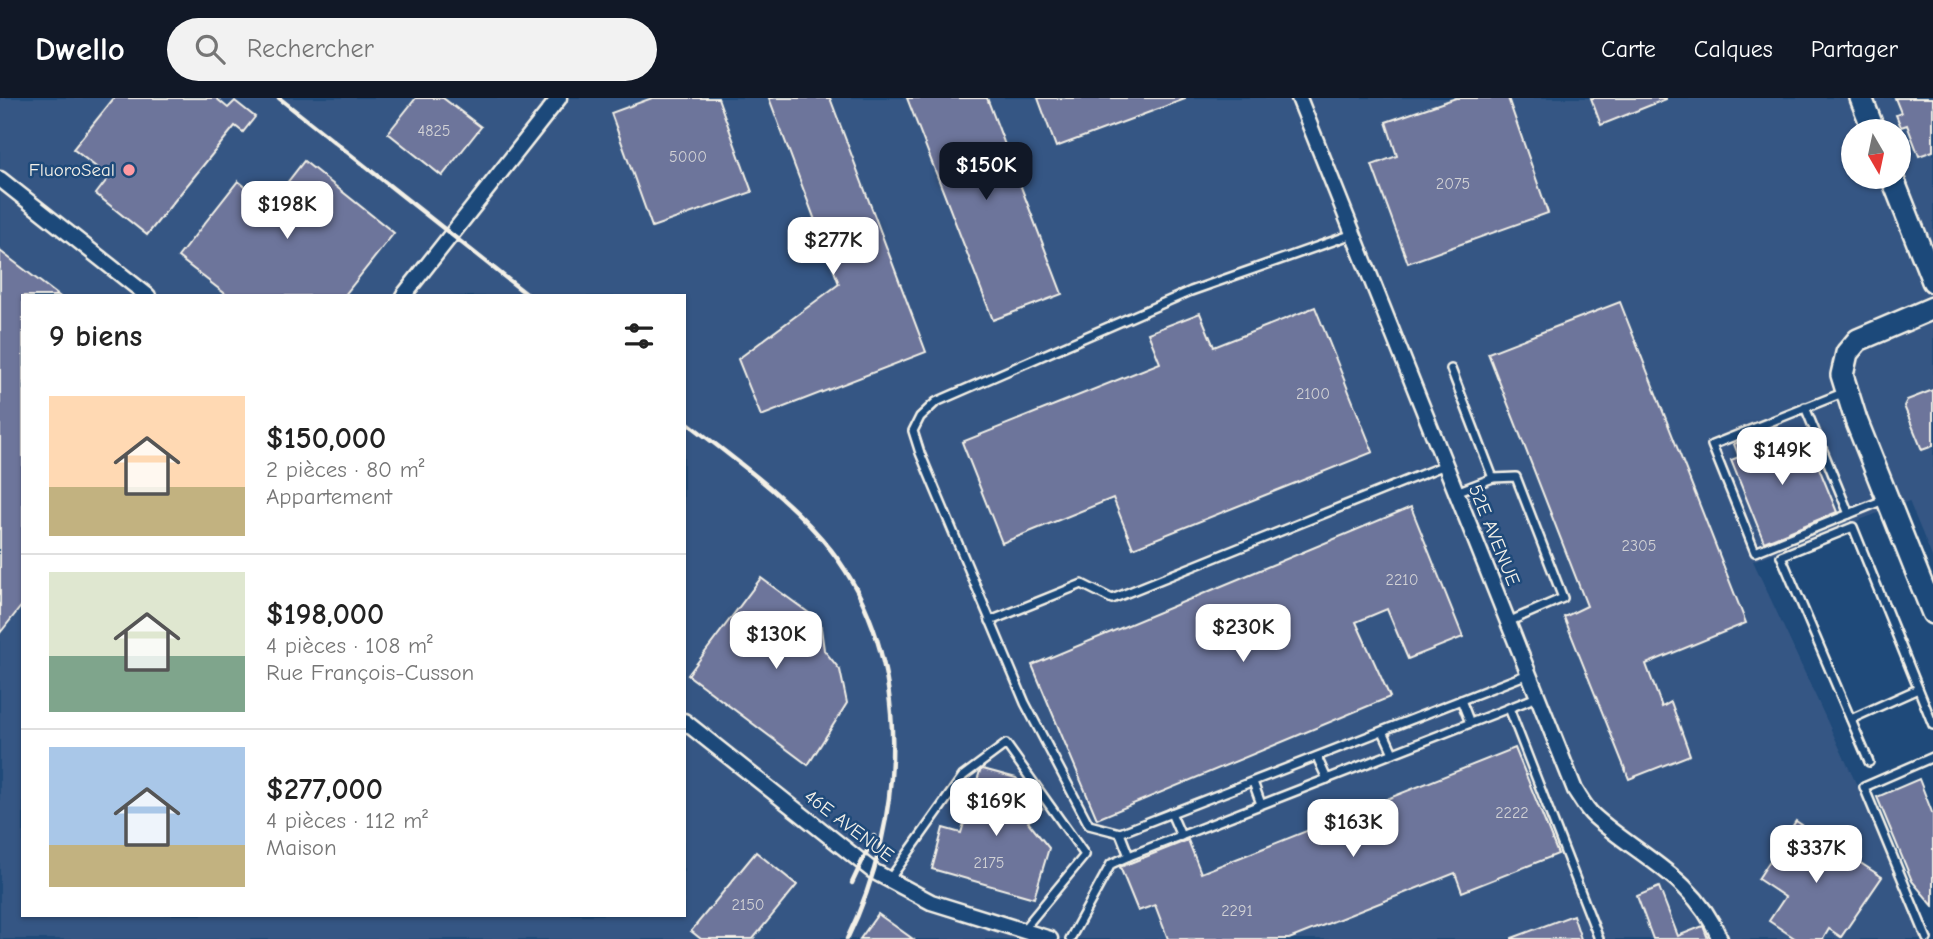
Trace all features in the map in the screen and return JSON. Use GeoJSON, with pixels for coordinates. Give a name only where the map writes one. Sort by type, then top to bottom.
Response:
{"type":"FeatureCollection","features":[{"type":"Feature","properties":{"kind":"street"},"geometry":{"type":"LineString","coordinates":[[405,294],[559,98]]}},
{"type":"Feature","properties":{"kind":"street","name":"52E AVENUE"},"geometry":{"type":"LineString","coordinates":[[1299,98],[1575,790],[1592,815],[1675,876],[1690,891],[1704,908],[1720,939]]}},
{"type":"Feature","properties":{"kind":"street"},"geometry":{"type":"LineString","coordinates":[[1861,98],[1869,119]]}},
{"type":"Feature","properties":{"kind":"street"},"geometry":{"type":"LineString","coordinates":[[0,179],[145,294]]}},
{"type":"Feature","properties":{"kind":"street"},"geometry":{"type":"LineString","coordinates":[[1897,189],[1933,281]]}},
{"type":"Feature","properties":{"kind":"street"},"geometry":{"type":"LineString","coordinates":[[1933,308],[1868,334],[1854,344],[1843,363],[1842,374],[1846,391],[1933,613]]}},
{"type":"Feature","properties":{"kind":"street","name":"46E AVENUE"},"geometry":{"type":"LineString","coordinates":[[686,723],[862,863],[889,880],[931,902],[1019,935],[1050,939]]}},
{"type":"Feature","properties":{"kind":"lane"},"geometry":{"type":"LineString","coordinates":[[1353,234],[1191,291],[936,402],[920,418],[914,430],[919,453],[1025,703],[1089,825],[1120,833],[1528,674]]}},
{"type":"Feature","properties":{"kind":"lane"},"geometry":{"type":"LineString","coordinates":[[1451,369],[1493,478]]}},
{"type":"Feature","properties":{"kind":"lane"},"geometry":{"type":"LineString","coordinates":[[1846,391],[1712,445],[1755,552],[1887,498]]}},
{"type":"Feature","properties":{"kind":"lane"},"geometry":{"type":"LineString","coordinates":[[1805,407],[1849,514]]}},
{"type":"Feature","properties":{"kind":"lane"},"geometry":{"type":"LineString","coordinates":[[990,621],[1082,584],[1112,599],[1445,465]]}},
{"type":"Feature","properties":{"kind":"lane"},"geometry":{"type":"LineString","coordinates":[[1456,492],[1493,478],[1516,477],[1563,598],[1508,622]]}},
{"type":"Feature","properties":{"kind":"lane"},"geometry":{"type":"LineString","coordinates":[[1869,762],[1781,556],[1853,527],[1933,725]]}},
{"type":"Feature","properties":{"kind":"lane"},"geometry":{"type":"LineString","coordinates":[[1850,719],[1918,689]]}},
{"type":"Feature","properties":{"kind":"lane"},"geometry":{"type":"LineString","coordinates":[[1070,939],[1111,864],[1538,697]]}},
{"type":"Feature","properties":{"kind":"lane"},"geometry":{"type":"LineString","coordinates":[[1461,700],[1470,723]]}},
{"type":"Feature","properties":{"kind":"lane"},"geometry":{"type":"LineString","coordinates":[[1509,708],[1599,939]]}},
{"type":"Feature","properties":{"kind":"lane"},"geometry":{"type":"LineString","coordinates":[[1383,731],[1393,753]]}},
{"type":"Feature","properties":{"kind":"lane"},"geometry":{"type":"LineString","coordinates":[[889,880],[963,776],[1006,744],[1085,855],[1019,935]]}},
{"type":"Feature","properties":{"kind":"lane"},"geometry":{"type":"LineString","coordinates":[[1317,757],[1327,779]]}},
{"type":"Feature","properties":{"kind":"lane"},"geometry":{"type":"LineString","coordinates":[[1927,939],[1864,787],[1933,757]]}},
{"type":"Feature","properties":{"kind":"lane"},"geometry":{"type":"LineString","coordinates":[[1253,782],[1261,804]]}},
{"type":"Feature","properties":{"kind":"lane"},"geometry":{"type":"LineString","coordinates":[[1171,813],[1181,836]]}},
{"type":"Feature","properties":{"kind":"lane"},"geometry":{"type":"LineString","coordinates":[[1120,833],[1129,856]]}},
{"type":"Feature","properties":{"kind":"shaded area"},"geometry":{"type":"Polygon","coordinates":[[[0,98],[1933,98],[1933,559],[1909,501],[1753,561],[1928,939],[0,939],[0,98]]]}},
{"type":"Feature","properties":{"kind":"building"},"geometry":{"type":"Polygon","coordinates":[[[114,98],[216,98],[228,108],[235,101],[255,117],[243,132],[235,126],[147,235],[96,194],[109,177],[73,149],[114,98]]]}},
{"type":"Feature","properties":{"kind":"building"},"geometry":{"type":"Polygon","coordinates":[[[416,98],[443,98],[481,127],[442,176],[388,133],[416,98]]]}},
{"type":"Feature","properties":{"kind":"building"},"geometry":{"type":"Polygon","coordinates":[[[652,98],[718,98],[752,192],[652,227],[611,113],[652,98]]]}},
{"type":"Feature","properties":{"kind":"building"},"geometry":{"type":"Polygon","coordinates":[[[769,98],[830,98],[926,352],[761,416],[738,359],[839,284],[769,98]]]}},
{"type":"Feature","properties":{"kind":"building"},"geometry":{"type":"Polygon","coordinates":[[[907,98],[987,98],[1062,294],[993,320],[907,98]]]}},
{"type":"Feature","properties":{"kind":"building"},"geometry":{"type":"Polygon","coordinates":[[[1038,98],[1185,98],[1185,99],[1056,147],[1038,98]]]}},
{"type":"Feature","properties":{"kind":"building"},"geometry":{"type":"Polygon","coordinates":[[[1456,98],[1508,98],[1548,213],[1408,263],[1372,165],[1397,156],[1386,122],[1456,98]]]}},
{"type":"Feature","properties":{"kind":"building"},"geometry":{"type":"Polygon","coordinates":[[[1591,98],[1666,98],[1666,99],[1601,125],[1591,98]]]}},
{"type":"Feature","properties":{"kind":"building"},"geometry":{"type":"Polygon","coordinates":[[[1895,98],[1933,98],[1933,151],[1919,156],[1911,135],[1911,119],[1898,119],[1896,115],[1901,113],[1895,98]]]}},
{"type":"Feature","properties":{"kind":"building"},"geometry":{"type":"Polygon","coordinates":[[[304,161],[394,233],[346,294],[225,294],[178,257],[238,181],[269,206],[304,161]]]}},
{"type":"Feature","properties":{"kind":"building"},"geometry":{"type":"Polygon","coordinates":[[[0,251],[56,294],[21,294],[21,607],[0,633],[0,251]]]}},
{"type":"Feature","properties":{"kind":"building"},"geometry":{"type":"Polygon","coordinates":[[[1620,302],[1746,623],[1646,664],[1662,707],[1671,702],[1690,755],[1629,779],[1564,617],[1587,606],[1488,353],[1620,302]]]}},
{"type":"Feature","properties":{"kind":"building"},"geometry":{"type":"Polygon","coordinates":[[[1315,307],[1373,452],[1133,548],[1113,498],[1002,543],[962,442],[1160,363],[1148,333],[1200,313],[1214,347],[1315,307]]]}},
{"type":"Feature","properties":{"kind":"building"},"geometry":{"type":"Polygon","coordinates":[[[1933,390],[1933,446],[1922,450],[1904,406],[1907,400],[1933,390]]]}},
{"type":"Feature","properties":{"kind":"building"},"geometry":{"type":"Polygon","coordinates":[[[1756,435],[1765,458],[1808,441],[1837,512],[1764,542],[1731,460],[1739,457],[1734,444],[1756,435]]]}},
{"type":"Feature","properties":{"kind":"building"},"geometry":{"type":"Polygon","coordinates":[[[1411,507],[1463,637],[1408,659],[1387,609],[1356,622],[1390,697],[1097,819],[1032,665],[1411,507]]]}},
{"type":"Feature","properties":{"kind":"building"},"geometry":{"type":"Polygon","coordinates":[[[761,578],[820,621],[824,650],[840,670],[847,703],[808,765],[688,675],[761,578]]]}},
{"type":"Feature","properties":{"kind":"building"},"geometry":{"type":"Polygon","coordinates":[[[1515,748],[1558,854],[1462,892],[1455,873],[1289,939],[1168,939],[1155,905],[1138,911],[1120,867],[1188,840],[1201,873],[1515,748]]]}},
{"type":"Feature","properties":{"kind":"building"},"geometry":{"type":"Polygon","coordinates":[[[983,769],[1016,778],[1042,809],[1028,822],[1049,848],[1034,898],[932,869],[943,828],[961,833],[980,771],[983,769]]]}},
{"type":"Feature","properties":{"kind":"building"},"geometry":{"type":"Polygon","coordinates":[[[1919,779],[1933,815],[1933,906],[1912,881],[1877,797],[1919,779]]]}},
{"type":"Feature","properties":{"kind":"building"},"geometry":{"type":"Polygon","coordinates":[[[1796,821],[1882,877],[1841,937],[1829,929],[1823,939],[1796,939],[1769,921],[1785,897],[1758,879],[1796,821]]]}},
{"type":"Feature","properties":{"kind":"building"},"geometry":{"type":"Polygon","coordinates":[[[756,852],[797,885],[753,939],[701,939],[691,931],[756,852]]]}},
{"type":"Feature","properties":{"kind":"building"},"geometry":{"type":"Polygon","coordinates":[[[1659,887],[1678,936],[1703,926],[1708,939],[1653,939],[1637,896],[1659,887]]]}},
{"type":"Feature","properties":{"kind":"building"},"geometry":{"type":"Polygon","coordinates":[[[878,914],[913,939],[860,939],[878,914]]]}},
{"type":"Feature","properties":{"kind":"building"},"geometry":{"type":"Polygon","coordinates":[[[1573,915],[1581,939],[1512,939],[1512,938],[1573,915]]]}},
{"type":"Feature","properties":{"kind":"railway"},"geometry":{"type":"LineString","coordinates":[[279,98],[526,294]]}},
{"type":"Feature","properties":{"kind":"railway"},"geometry":{"type":"LineString","coordinates":[[686,422],[761,480],[815,531],[831,550],[858,593],[877,640],[888,689],[892,741],[890,793],[881,844],[866,893],[847,939]]}},
{"type":"Feature","properties":{"kind":"railway"},"geometry":{"type":"LineString","coordinates":[[852,883],[874,836]]}},
{"type":"Feature","properties":{"kind":"place","name":"FluoroSeal"},"geometry":{"type":"Point","coordinates":[129,170]}}]}
